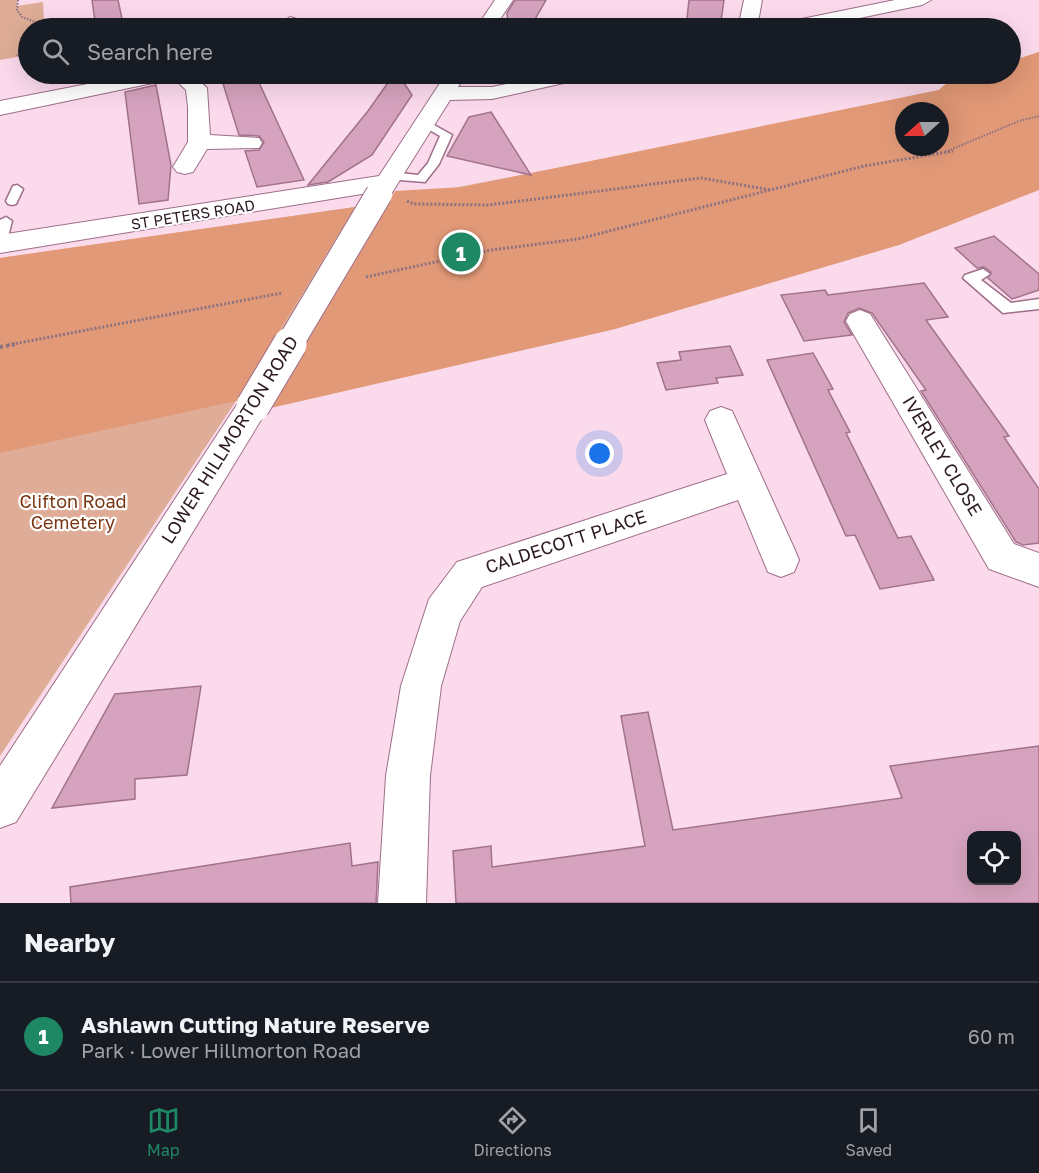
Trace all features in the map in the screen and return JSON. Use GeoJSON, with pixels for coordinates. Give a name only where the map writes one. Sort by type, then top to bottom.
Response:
{"type":"FeatureCollection","features":[{"type":"Feature","properties":{"kind":"street"},"geometry":{"type":"LineString","coordinates":[[492,18],[504,0]]}},
{"type":"Feature","properties":{"kind":"street"},"geometry":{"type":"LineString","coordinates":[[750,18],[753,0]]}},
{"type":"Feature","properties":{"kind":"street"},"geometry":{"type":"LineString","coordinates":[[835,18],[922,0]]}},
{"type":"Feature","properties":{"kind":"street"},"geometry":{"type":"LineString","coordinates":[[0,108],[118,84]]}},
{"type":"Feature","properties":{"kind":"street"},"geometry":{"type":"LineString","coordinates":[[185,167],[199,142],[200,106],[196,88],[192,84]]}},
{"type":"Feature","properties":{"kind":"street","name":"LOWER HILLMORTON ROAD"},"geometry":{"type":"LineString","coordinates":[[0,806],[253,406],[384,186],[450,84]]}},
{"type":"Feature","properties":{"kind":"street"},"geometry":{"type":"LineString","coordinates":[[443,94],[492,93],[533,84]]}},
{"type":"Feature","properties":{"kind":"street"},"geometry":{"type":"LineString","coordinates":[[199,142],[251,144]]}},
{"type":"Feature","properties":{"kind":"street","name":"ST PETERS ROAD"},"geometry":{"type":"LineString","coordinates":[[2,236],[250,206],[384,186]]}},
{"type":"Feature","properties":{"kind":"street","name":"IVERLEY CLOSE"},"geometry":{"type":"LineString","coordinates":[[861,321],[1002,556],[1039,570]]}},
{"type":"Feature","properties":{"kind":"street"},"geometry":{"type":"LineString","coordinates":[[721,420],[781,560]]}},
{"type":"Feature","properties":{"kind":"street","name":"CALDECOTT PLACE"},"geometry":{"type":"LineString","coordinates":[[402,903],[408,776],[421,686],[443,612],[470,574],[747,482]]}},
{"type":"Feature","properties":{"kind":"lane"},"geometry":{"type":"LineString","coordinates":[[12,201],[17,189]]}},
{"type":"Feature","properties":{"kind":"lane"},"geometry":{"type":"LineString","coordinates":[[983,274],[970,278],[1008,309],[1039,304]]}},
{"type":"Feature","properties":{"kind":"path"},"geometry":{"type":"LineString","coordinates":[[18,0],[17,10],[25,18]]}},
{"type":"Feature","properties":{"kind":"path"},"geometry":{"type":"LineString","coordinates":[[360,278],[491,250],[578,239],[864,166],[953,151],[1019,121],[1039,116]]}},
{"type":"Feature","properties":{"kind":"path"},"geometry":{"type":"LineString","coordinates":[[384,186],[414,204],[465,207],[701,178],[775,190]]}},
{"type":"Feature","properties":{"kind":"path"},"geometry":{"type":"LineString","coordinates":[[0,347],[292,291]]}},
{"type":"Feature","properties":{"kind":"green space"},"geometry":{"type":"Polygon","coordinates":[[[0,0],[17,0],[17,6],[43,2],[44,18],[18,18],[18,57],[0,60],[0,0]]]}},
{"type":"Feature","properties":{"kind":"green space","name":"Clifton Road Cemetery"},"geometry":{"type":"Polygon","coordinates":[[[1039,52],[1039,188],[615,329],[266,409],[236,401],[0,756],[0,258],[355,207],[723,136],[939,90],[947,84],[1021,84],[1021,58],[1039,52]]]}},
{"type":"Feature","properties":{"kind":"shaded area"},"geometry":{"type":"Polygon","coordinates":[[[1039,52],[1039,190],[899,245],[615,329],[266,409],[395,191],[463,187],[939,90],[947,84],[1021,84],[1021,58],[1039,52]]]}},
{"type":"Feature","properties":{"kind":"shaded area"},"geometry":{"type":"Polygon","coordinates":[[[355,207],[236,401],[0,453],[0,258],[355,207]]]}},
{"type":"Feature","properties":{"kind":"building"},"geometry":{"type":"Polygon","coordinates":[[[92,0],[118,0],[122,18],[95,18],[92,0]]]}},
{"type":"Feature","properties":{"kind":"building"},"geometry":{"type":"Polygon","coordinates":[[[515,0],[546,0],[536,18],[507,18],[507,13],[515,0]]]}},
{"type":"Feature","properties":{"kind":"building"},"geometry":{"type":"Polygon","coordinates":[[[689,0],[724,0],[721,18],[687,18],[689,0]]]}},
{"type":"Feature","properties":{"kind":"building"},"geometry":{"type":"Polygon","coordinates":[[[223,84],[260,84],[304,180],[257,187],[245,151],[259,150],[264,142],[259,136],[239,135],[223,84]]]}},
{"type":"Feature","properties":{"kind":"building"},"geometry":{"type":"Polygon","coordinates":[[[387,84],[405,84],[412,95],[372,155],[328,182],[308,185],[387,84]]]}},
{"type":"Feature","properties":{"kind":"building"},"geometry":{"type":"Polygon","coordinates":[[[156,85],[171,165],[168,200],[139,204],[125,92],[156,85]]]}},
{"type":"Feature","properties":{"kind":"building"},"geometry":{"type":"Polygon","coordinates":[[[491,112],[531,175],[447,156],[469,117],[491,112]]]}},
{"type":"Feature","properties":{"kind":"building"},"geometry":{"type":"Polygon","coordinates":[[[994,236],[1039,274],[1039,290],[1012,299],[988,278],[991,272],[984,267],[977,268],[955,248],[994,236]]]}},
{"type":"Feature","properties":{"kind":"building"},"geometry":{"type":"Polygon","coordinates":[[[924,283],[948,317],[926,320],[1009,436],[1004,437],[1039,489],[1039,543],[1023,545],[1016,542],[921,391],[926,390],[872,313],[859,308],[848,313],[844,322],[852,335],[804,341],[781,295],[825,290],[828,295],[924,283]]]}},
{"type":"Feature","properties":{"kind":"building"},"geometry":{"type":"Polygon","coordinates":[[[730,346],[743,375],[716,378],[718,383],[666,390],[657,363],[681,360],[679,352],[730,346]]]}},
{"type":"Feature","properties":{"kind":"building"},"geometry":{"type":"Polygon","coordinates":[[[813,353],[833,389],[828,390],[850,432],[846,433],[898,538],[911,536],[934,580],[880,589],[855,535],[846,536],[767,360],[813,353]]]}},
{"type":"Feature","properties":{"kind":"building"},"geometry":{"type":"Polygon","coordinates":[[[201,686],[187,775],[135,779],[135,799],[52,808],[115,694],[201,686]]]}},
{"type":"Feature","properties":{"kind":"building"},"geometry":{"type":"Polygon","coordinates":[[[648,712],[673,830],[902,798],[890,766],[1039,746],[1039,903],[456,903],[453,851],[491,846],[492,867],[645,846],[621,716],[648,712]]]}},
{"type":"Feature","properties":{"kind":"building"},"geometry":{"type":"Polygon","coordinates":[[[350,843],[352,866],[378,862],[376,903],[71,903],[70,887],[350,843]]]}},
{"type":"Feature","properties":{"kind":"place","name":"Ashlawn Cutting Nature Reserve"},"geometry":{"type":"Point","coordinates":[461,252]}}]}
